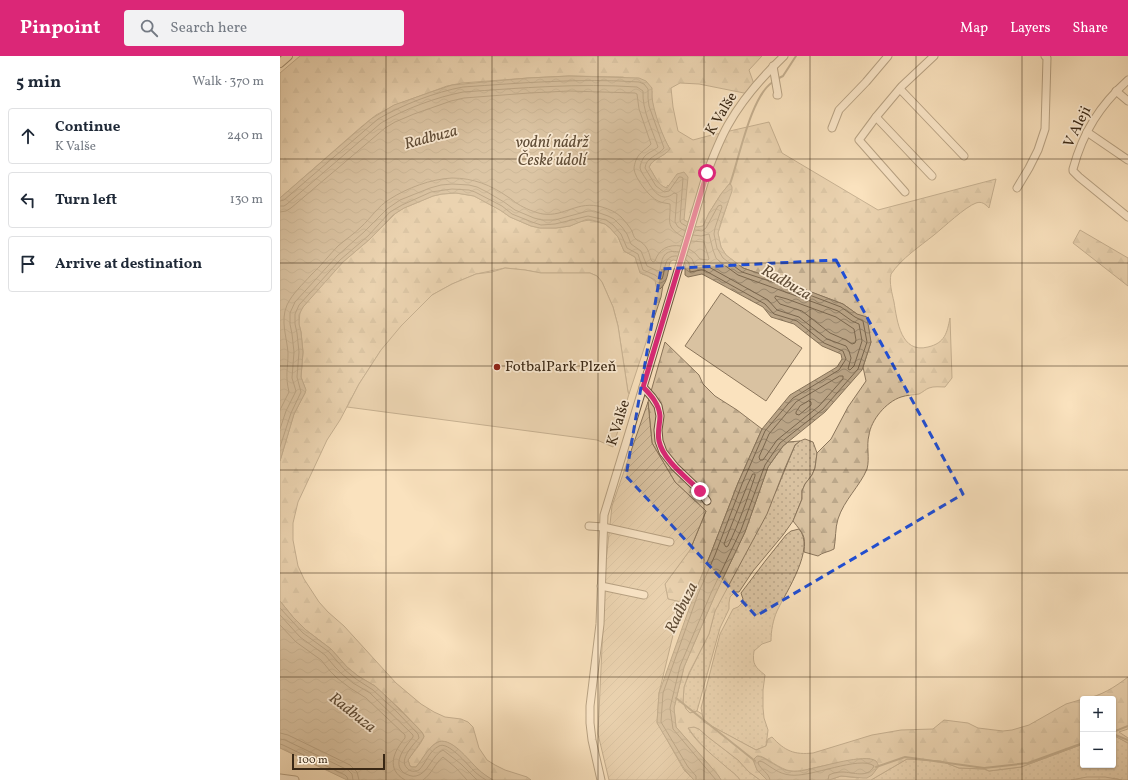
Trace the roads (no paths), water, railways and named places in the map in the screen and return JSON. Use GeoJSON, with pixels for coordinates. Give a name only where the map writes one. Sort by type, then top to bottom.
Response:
{"type":"FeatureCollection","features":[{"type":"Feature","properties":{"kind":"main road"},"geometry":{"type":"LineString","coordinates":[[280,63],[288,56]]}},
{"type":"Feature","properties":{"kind":"street","name":"K Valše"},"geometry":{"type":"LineString","coordinates":[[600,780],[592,740],[590,706],[600,624],[604,515],[707,173],[717,147],[728,124],[749,94],[784,56]]}},
{"type":"Feature","properties":{"kind":"street"},"geometry":{"type":"LineString","coordinates":[[832,128],[839,110],[888,56]]}},
{"type":"Feature","properties":{"kind":"street"},"geometry":{"type":"LineString","coordinates":[[1017,188],[1038,150],[1045,129],[1047,86],[1046,56]]}},
{"type":"Feature","properties":{"kind":"street"},"geometry":{"type":"LineString","coordinates":[[905,192],[859,140],[900,88],[932,57]]}},
{"type":"Feature","properties":{"kind":"street"},"geometry":{"type":"LineString","coordinates":[[774,66],[777,95]]}},
{"type":"Feature","properties":{"kind":"street","name":"V Aleji"},"geometry":{"type":"LineString","coordinates":[[1128,80],[1116,91],[1095,116],[1087,132],[1073,171],[1128,217]]}},
{"type":"Feature","properties":{"kind":"street"},"geometry":{"type":"LineString","coordinates":[[900,88],[964,156]]}},
{"type":"Feature","properties":{"kind":"street"},"geometry":{"type":"LineString","coordinates":[[1116,91],[1128,100]]}},
{"type":"Feature","properties":{"kind":"street"},"geometry":{"type":"LineString","coordinates":[[876,117],[932,176]]}},
{"type":"Feature","properties":{"kind":"street"},"geometry":{"type":"LineString","coordinates":[[1087,132],[1128,160]]}},
{"type":"Feature","properties":{"kind":"street"},"geometry":{"type":"LineString","coordinates":[[643,387],[658,406],[660,416],[658,430],[659,441],[663,452],[707,501]]}},
{"type":"Feature","properties":{"kind":"street"},"geometry":{"type":"LineString","coordinates":[[589,526],[603,527],[670,542]]}},
{"type":"Feature","properties":{"kind":"street"},"geometry":{"type":"LineString","coordinates":[[601,586],[644,595]]}},
{"type":"Feature","properties":{"kind":"street"},"geometry":{"type":"LineString","coordinates":[[280,778],[294,780]]}},
{"type":"Feature","properties":{"kind":"water","name":"vodní nádrž České údolí"},"geometry":{"type":"Polygon","coordinates":[[[569,76],[639,78],[646,81],[652,88],[652,97],[656,116],[664,138],[670,149],[649,167],[661,185],[667,188],[677,174],[684,172],[688,177],[684,220],[697,227],[703,226],[709,213],[730,183],[732,191],[718,233],[721,247],[726,255],[743,268],[843,304],[857,314],[867,317],[871,342],[862,370],[825,412],[783,446],[768,467],[745,532],[715,595],[684,667],[674,708],[676,727],[721,780],[694,780],[685,770],[657,723],[659,693],[695,592],[738,483],[762,429],[790,395],[837,367],[842,359],[841,354],[822,346],[794,324],[771,317],[763,307],[702,274],[688,277],[685,275],[685,264],[679,261],[673,260],[670,262],[663,286],[660,289],[657,288],[655,280],[640,273],[635,257],[624,251],[618,237],[605,224],[592,220],[585,220],[570,226],[540,228],[531,226],[510,217],[474,196],[456,193],[442,194],[433,196],[404,208],[393,215],[370,239],[343,262],[303,307],[299,315],[299,324],[303,352],[301,377],[306,390],[294,414],[280,461],[280,198],[371,119],[394,105],[452,85],[569,76]]]}},
{"type":"Feature","properties":{"kind":"water","name":"Radbuza"},"geometry":{"type":"Polygon","coordinates":[[[280,601],[306,630],[331,649],[347,667],[358,676],[375,686],[423,734],[424,737],[408,760],[410,766],[416,767],[436,743],[441,741],[447,742],[453,745],[485,775],[493,780],[347,780],[280,748],[280,601]]]}},
{"type":"Feature","properties":{"kind":"water"},"geometry":{"type":"Polygon","coordinates":[[[757,756],[782,769],[794,771],[805,770],[853,759],[870,759],[876,761],[879,766],[872,775],[867,778],[841,776],[829,780],[767,780],[757,770],[753,760],[757,756]]]}},
{"type":"Feature","properties":{"kind":"waterway"},"geometry":{"type":"LineString","coordinates":[[777,79],[783,76],[796,56]]}},
{"type":"Feature","properties":{"kind":"waterway"},"geometry":{"type":"LineString","coordinates":[[730,184],[752,113],[765,89],[773,82]]}},
{"type":"Feature","properties":{"kind":"waterway"},"geometry":{"type":"LineString","coordinates":[[676,698],[755,761]]}},
{"type":"Feature","properties":{"kind":"waterway"},"geometry":{"type":"LineString","coordinates":[[1116,731],[1128,726]]}},
{"type":"Feature","properties":{"kind":"waterway"},"geometry":{"type":"LineString","coordinates":[[1116,735],[1128,740]]}},
{"type":"Feature","properties":{"kind":"waterway"},"geometry":{"type":"LineString","coordinates":[[876,767],[905,757],[984,768],[1028,763],[1080,744]]}},
{"type":"Feature","properties":{"kind":"place","name":"FotbalPark Plzeň"},"geometry":{"type":"Point","coordinates":[497,367]}}]}
